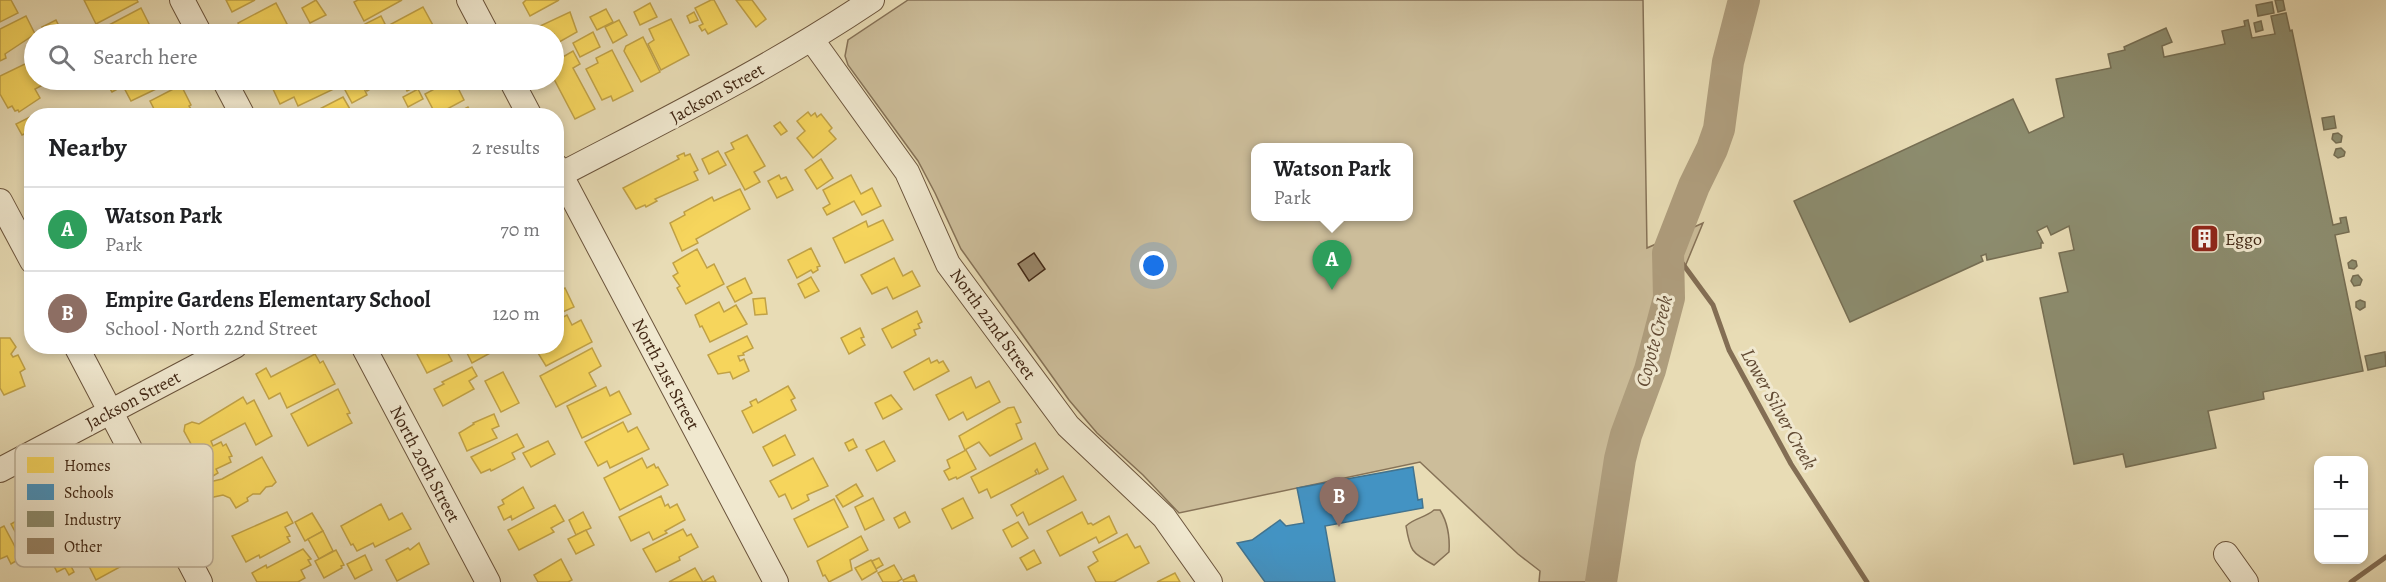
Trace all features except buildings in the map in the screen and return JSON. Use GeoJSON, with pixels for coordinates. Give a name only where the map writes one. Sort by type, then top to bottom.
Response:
{"type":"FeatureCollection","features":[{"type":"Feature","properties":{"kind":"street"},"geometry":{"type":"LineString","coordinates":[[182,0],[195,24]]}},
{"type":"Feature","properties":{"kind":"street"},"geometry":{"type":"LineString","coordinates":[[469,0],[482,24]]}},
{"type":"Feature","properties":{"kind":"street","name":"Jackson Street"},"geometry":{"type":"LineString","coordinates":[[564,170],[717,94],[812,40],[872,0]]}},
{"type":"Feature","properties":{"kind":"street","name":"North 22nd Street"},"geometry":{"type":"LineString","coordinates":[[812,40],[908,172],[948,264],[1068,426],[1155,507],[1210,582]]}},
{"type":"Feature","properties":{"kind":"street"},"geometry":{"type":"LineString","coordinates":[[229,90],[239,108]]}},
{"type":"Feature","properties":{"kind":"street"},"geometry":{"type":"LineString","coordinates":[[516,90],[526,108]]}},
{"type":"Feature","properties":{"kind":"street","name":"North 21st Street"},"geometry":{"type":"LineString","coordinates":[[564,184],[776,582]]}},
{"type":"Feature","properties":{"kind":"street"},"geometry":{"type":"LineString","coordinates":[[0,201],[24,246]]}},
{"type":"Feature","properties":{"kind":"street"},"geometry":{"type":"LineString","coordinates":[[80,354],[127,444]]}},
{"type":"Feature","properties":{"kind":"street","name":"Jackson Street"},"geometry":{"type":"LineString","coordinates":[[49,444],[220,354]]}},
{"type":"Feature","properties":{"kind":"street","name":"North 20th Street"},"geometry":{"type":"LineString","coordinates":[[367,354],[488,582]]}},
{"type":"Feature","properties":{"kind":"street","name":"Jackson Street"},"geometry":{"type":"LineString","coordinates":[[0,470],[15,462]]}},
{"type":"Feature","properties":{"kind":"street"},"geometry":{"type":"LineString","coordinates":[[2226,554],[2246,582]]}},
{"type":"Feature","properties":{"kind":"street"},"geometry":{"type":"LineString","coordinates":[[192,567],[200,582]]}},
{"type":"Feature","properties":{"kind":"shaded area"},"geometry":{"type":"Polygon","coordinates":[[[908,0],[1643,0],[1647,248],[1703,223],[1668,308],[1655,353],[1610,537],[1605,582],[1539,582],[1540,571],[1518,554],[1420,462],[1179,513],[1143,475],[1097,433],[1069,400],[961,249],[918,161],[848,65],[845,56],[848,40],[908,0]]]}},
{"type":"Feature","properties":{"kind":"shaded area"},"geometry":{"type":"Polygon","coordinates":[[[1434,510],[1440,510],[1445,520],[1449,552],[1434,565],[1413,550],[1406,526],[1434,510]]]}},
{"type":"Feature","properties":{"kind":"waterway","name":"Coyote Creek"},"geometry":{"type":"LineString","coordinates":[[1601,582],[1620,459],[1626,435],[1650,370],[1669,298],[1668,253],[1719,129],[1728,62],[1744,0]]}},
{"type":"Feature","properties":{"kind":"waterway","name":"Lower Silver Creek"},"geometry":{"type":"LineString","coordinates":[[1668,253],[1677,256],[1713,305],[1729,350],[1791,464],[1867,582]]}},
{"type":"Feature","properties":{"kind":"waterway","name":"Lower Silver Creek"},"geometry":{"type":"LineString","coordinates":[[2351,582],[2386,557]]}},
{"type":"Feature","properties":{"kind":"place","name":"Eggo"},"geometry":{"type":"Point","coordinates":[2204,239]}},
{"type":"Feature","properties":{"kind":"place","name":"Watson Park"},"geometry":{"type":"Point","coordinates":[1332,290]}},
{"type":"Feature","properties":{"kind":"place","name":"Empire Gardens Elementary School"},"geometry":{"type":"Point","coordinates":[1339,527]}}]}
